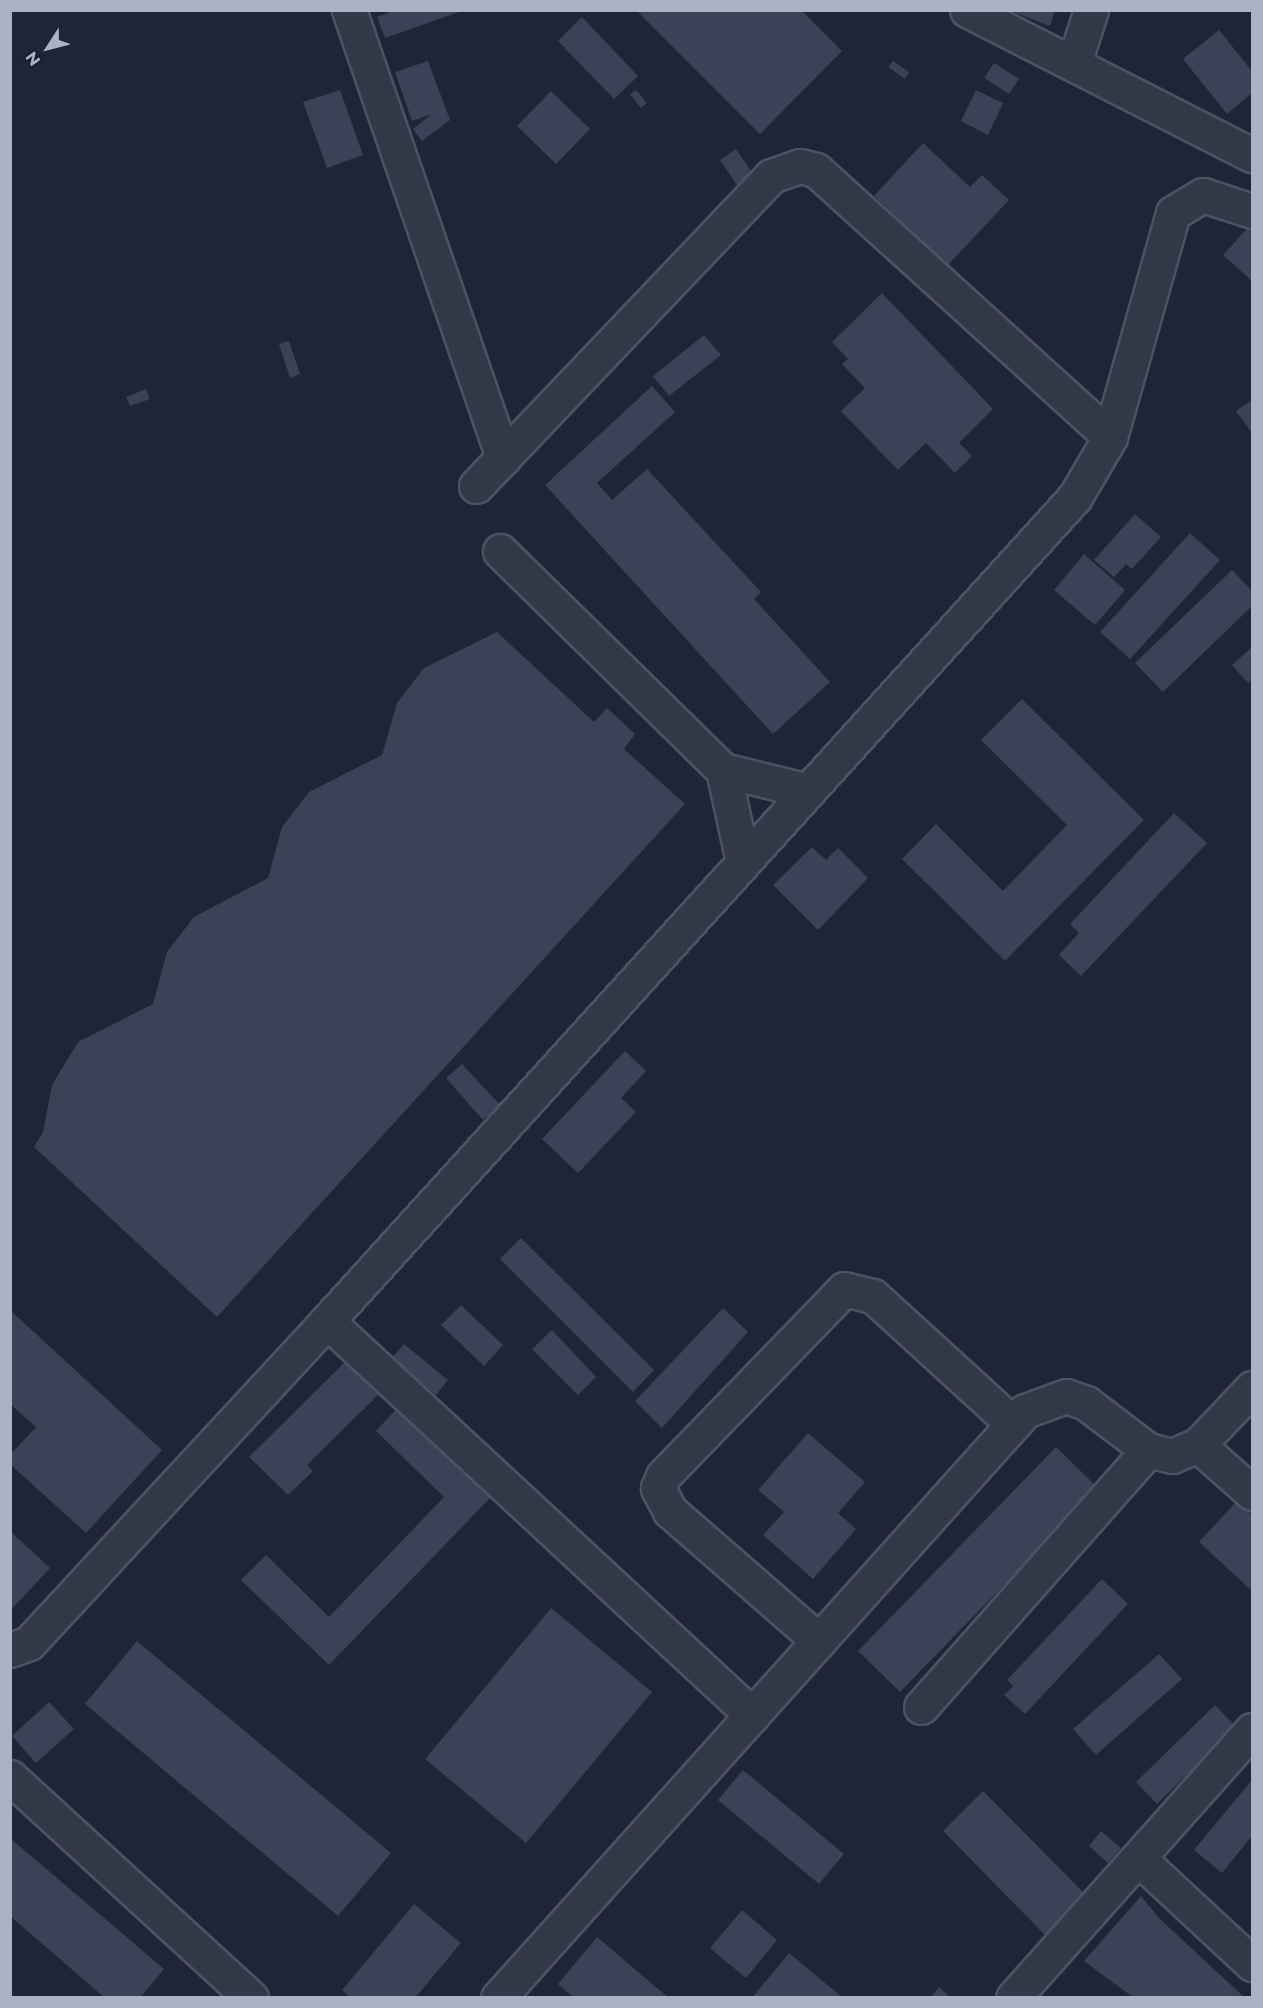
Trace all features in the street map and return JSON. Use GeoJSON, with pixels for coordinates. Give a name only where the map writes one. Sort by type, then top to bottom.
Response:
{"type":"FeatureCollection","features":[{"type":"Feature","properties":{"kind":"street"},"geometry":{"type":"LineString","coordinates":[[349,10],[503,459]]}},
{"type":"Feature","properties":{"kind":"street"},"geometry":{"type":"LineString","coordinates":[[967,10],[1074,63],[1245,141]]}},
{"type":"Feature","properties":{"kind":"street"},"geometry":{"type":"LineString","coordinates":[[1074,63],[1090,10]]}},
{"type":"Feature","properties":{"kind":"street"},"geometry":{"type":"LineString","coordinates":[[476,486],[771,176],[800,166],[816,170],[1110,437]]}},
{"type":"Feature","properties":{"kind":"street"},"geometry":{"type":"LineString","coordinates":[[10,1650],[29,1643],[327,1321],[1075,497],[1110,437],[1173,213],[1203,195],[1252,211]]}},
{"type":"Feature","properties":{"kind":"street"},"geometry":{"type":"LineString","coordinates":[[500,551],[723,770],[808,791]]}},
{"type":"Feature","properties":{"kind":"street"},"geometry":{"type":"LineString","coordinates":[[723,770],[743,862]]}},
{"type":"Feature","properties":{"kind":"street"},"geometry":{"type":"LineString","coordinates":[[819,1641],[670,1511],[658,1488],[663,1476],[844,1289],[873,1296],[1012,1423]]}},
{"type":"Feature","properties":{"kind":"street"},"geometry":{"type":"LineString","coordinates":[[327,1321],[752,1714]]}},
{"type":"Feature","properties":{"kind":"street"},"geometry":{"type":"LineString","coordinates":[[498,1998],[1012,1423],[1046,1399],[1066,1396],[1086,1402],[1148,1450],[1172,1456],[1198,1445],[1252,1388]]}},
{"type":"Feature","properties":{"kind":"street"},"geometry":{"type":"LineString","coordinates":[[1198,1445],[1252,1493]]}},
{"type":"Feature","properties":{"kind":"street"},"geometry":{"type":"LineString","coordinates":[[921,1707],[1148,1450]]}},
{"type":"Feature","properties":{"kind":"street"},"geometry":{"type":"LineString","coordinates":[[1013,1998],[1252,1730]]}},
{"type":"Feature","properties":{"kind":"street"},"geometry":{"type":"LineString","coordinates":[[10,1777],[252,1998]]}},
{"type":"Feature","properties":{"kind":"street"},"geometry":{"type":"LineString","coordinates":[[1138,1858],[1252,1964]]}},
{"type":"Feature","properties":{"kind":"building"},"geometry":{"type":"Polygon","coordinates":[[[395,10],[462,11],[385,38],[377,17],[395,10]]]}},
{"type":"Feature","properties":{"kind":"building"},"geometry":{"type":"Polygon","coordinates":[[[636,10],[801,10],[842,51],[760,134],[636,10]]]}},
{"type":"Feature","properties":{"kind":"building"},"geometry":{"type":"Polygon","coordinates":[[[1008,10],[1055,10],[1050,26],[1008,10]]]}},
{"type":"Feature","properties":{"kind":"building"},"geometry":{"type":"Polygon","coordinates":[[[582,17],[638,76],[614,99],[558,41],[582,17]]]}},
{"type":"Feature","properties":{"kind":"building"},"geometry":{"type":"Polygon","coordinates":[[[1219,30],[1252,71],[1252,93],[1227,114],[1183,59],[1219,30]]]}},
{"type":"Feature","properties":{"kind":"building"},"geometry":{"type":"Polygon","coordinates":[[[428,61],[450,120],[422,141],[413,129],[432,114],[412,121],[395,72],[428,61]]]}},
{"type":"Feature","properties":{"kind":"building"},"geometry":{"type":"Polygon","coordinates":[[[893,61],[909,72],[905,79],[888,67],[893,61]]]}},
{"type":"Feature","properties":{"kind":"building"},"geometry":{"type":"Polygon","coordinates":[[[994,63],[1019,79],[1009,94],[984,78],[994,63]]]}},
{"type":"Feature","properties":{"kind":"building"},"geometry":{"type":"Polygon","coordinates":[[[340,90],[363,155],[327,168],[303,102],[340,90]]]}},
{"type":"Feature","properties":{"kind":"building"},"geometry":{"type":"Polygon","coordinates":[[[636,90],[647,103],[641,108],[630,94],[636,90]]]}},
{"type":"Feature","properties":{"kind":"building"},"geometry":{"type":"Polygon","coordinates":[[[976,90],[1003,103],[988,135],[961,121],[976,90]]]}},
{"type":"Feature","properties":{"kind":"building"},"geometry":{"type":"Polygon","coordinates":[[[551,91],[590,129],[556,164],[517,126],[551,91]]]}},
{"type":"Feature","properties":{"kind":"building"},"geometry":{"type":"Polygon","coordinates":[[[923,143],[970,187],[982,175],[1009,200],[948,265],[874,196],[923,143]]]}},
{"type":"Feature","properties":{"kind":"building"},"geometry":{"type":"Polygon","coordinates":[[[736,149],[753,174],[737,185],[720,160],[736,149]]]}},
{"type":"Feature","properties":{"kind":"building"},"geometry":{"type":"Polygon","coordinates":[[[1252,223],[1252,281],[1223,255],[1252,223]]]}},
{"type":"Feature","properties":{"kind":"building"},"geometry":{"type":"Polygon","coordinates":[[[882,293],[993,409],[959,443],[972,456],[955,473],[926,443],[898,470],[841,411],[865,388],[842,364],[848,359],[832,342],[882,293]]]}},
{"type":"Feature","properties":{"kind":"building"},"geometry":{"type":"Polygon","coordinates":[[[704,335],[721,355],[669,396],[653,376],[704,335]]]}},
{"type":"Feature","properties":{"kind":"building"},"geometry":{"type":"Polygon","coordinates":[[[289,341],[300,374],[290,378],[279,344],[289,341]]]}},
{"type":"Feature","properties":{"kind":"building"},"geometry":{"type":"Polygon","coordinates":[[[652,386],[675,412],[597,483],[612,500],[647,469],[761,592],[754,599],[830,682],[773,734],[545,485],[652,386]]]}},
{"type":"Feature","properties":{"kind":"building"},"geometry":{"type":"Polygon","coordinates":[[[146,389],[150,399],[130,406],[126,397],[146,389]]]}},
{"type":"Feature","properties":{"kind":"building"},"geometry":{"type":"Polygon","coordinates":[[[1250,401],[1252,405],[1252,433],[1236,411],[1250,401]]]}},
{"type":"Feature","properties":{"kind":"building"},"geometry":{"type":"Polygon","coordinates":[[[1135,514],[1161,537],[1132,569],[1126,564],[1114,577],[1094,560],[1135,514]]]}},
{"type":"Feature","properties":{"kind":"building"},"geometry":{"type":"Polygon","coordinates":[[[1190,533],[1220,560],[1130,659],[1100,632],[1190,533]]]}},
{"type":"Feature","properties":{"kind":"building"},"geometry":{"type":"Polygon","coordinates":[[[1084,554],[1125,590],[1095,625],[1054,590],[1084,554]]]}},
{"type":"Feature","properties":{"kind":"building"},"geometry":{"type":"Polygon","coordinates":[[[1232,570],[1252,591],[1252,606],[1163,692],[1135,663],[1232,570]]]}},
{"type":"Feature","properties":{"kind":"building"},"geometry":{"type":"Polygon","coordinates":[[[497,632],[594,722],[607,708],[635,734],[624,749],[685,804],[217,1317],[34,1147],[43,1132],[52,1085],[78,1042],[153,1004],[167,952],[194,917],[268,878],[282,827],[309,792],[382,755],[397,703],[424,668],[497,632]]]}},
{"type":"Feature","properties":{"kind":"building"},"geometry":{"type":"Polygon","coordinates":[[[1252,647],[1252,679],[1248,683],[1232,665],[1252,647]]]}},
{"type":"Feature","properties":{"kind":"building"},"geometry":{"type":"Polygon","coordinates":[[[1022,699],[1144,820],[1005,961],[902,859],[936,824],[1003,891],[1067,825],[981,740],[1022,699]]]}},
{"type":"Feature","properties":{"kind":"building"},"geometry":{"type":"Polygon","coordinates":[[[1174,813],[1207,843],[1081,976],[1059,955],[1079,933],[1070,924],[1174,813]]]}},
{"type":"Feature","properties":{"kind":"building"},"geometry":{"type":"Polygon","coordinates":[[[812,847],[826,860],[838,848],[868,878],[818,930],[773,885],[812,847]]]}},
{"type":"Feature","properties":{"kind":"building"},"geometry":{"type":"Polygon","coordinates":[[[625,1051],[646,1071],[621,1098],[636,1112],[578,1173],[542,1139],[625,1051]]]}},
{"type":"Feature","properties":{"kind":"building"},"geometry":{"type":"Polygon","coordinates":[[[462,1064],[500,1105],[483,1120],[446,1078],[462,1064]]]}},
{"type":"Feature","properties":{"kind":"building"},"geometry":{"type":"Polygon","coordinates":[[[521,1238],[654,1370],[633,1392],[500,1259],[521,1238]]]}},
{"type":"Feature","properties":{"kind":"building"},"geometry":{"type":"Polygon","coordinates":[[[461,1305],[503,1345],[484,1366],[441,1325],[461,1305]]]}},
{"type":"Feature","properties":{"kind":"building"},"geometry":{"type":"Polygon","coordinates":[[[723,1308],[748,1332],[662,1428],[635,1401],[723,1308]]]}},
{"type":"Feature","properties":{"kind":"building"},"geometry":{"type":"Polygon","coordinates":[[[10,1310],[162,1450],[86,1533],[10,1464],[10,1455],[36,1427],[10,1404],[10,1310]]]}},
{"type":"Feature","properties":{"kind":"building"},"geometry":{"type":"Polygon","coordinates":[[[552,1330],[596,1377],[578,1395],[532,1349],[552,1330]]]}},
{"type":"Feature","properties":{"kind":"building"},"geometry":{"type":"Polygon","coordinates":[[[404,1344],[448,1380],[436,1395],[392,1358],[404,1344]]]}},
{"type":"Feature","properties":{"kind":"building"},"geometry":{"type":"Polygon","coordinates":[[[347,1360],[380,1393],[307,1465],[313,1471],[288,1495],[249,1457],[347,1360]]]}},
{"type":"Feature","properties":{"kind":"building"},"geometry":{"type":"Polygon","coordinates":[[[399,1406],[492,1496],[329,1665],[241,1580],[266,1555],[329,1617],[444,1497],[376,1431],[399,1406]]]}},
{"type":"Feature","properties":{"kind":"building"},"geometry":{"type":"Polygon","coordinates":[[[808,1433],[865,1482],[838,1513],[856,1529],[813,1579],[763,1535],[784,1512],[758,1490],[808,1433]]]}},
{"type":"Feature","properties":{"kind":"building"},"geometry":{"type":"Polygon","coordinates":[[[1056,1447],[1098,1488],[900,1692],[858,1651],[1056,1447]]]}},
{"type":"Feature","properties":{"kind":"building"},"geometry":{"type":"Polygon","coordinates":[[[1237,1501],[1252,1515],[1252,1591],[1199,1542],[1237,1501]]]}},
{"type":"Feature","properties":{"kind":"building"},"geometry":{"type":"Polygon","coordinates":[[[10,1531],[50,1568],[10,1611],[10,1531]]]}},
{"type":"Feature","properties":{"kind":"building"},"geometry":{"type":"Polygon","coordinates":[[[1102,1579],[1128,1604],[1025,1714],[1004,1695],[1013,1686],[1007,1680],[1102,1579]]]}},
{"type":"Feature","properties":{"kind":"building"},"geometry":{"type":"Polygon","coordinates":[[[551,1608],[652,1692],[526,1843],[425,1759],[551,1608]]]}},
{"type":"Feature","properties":{"kind":"building"},"geometry":{"type":"Polygon","coordinates":[[[137,1641],[391,1853],[338,1916],[85,1704],[137,1641]]]}},
{"type":"Feature","properties":{"kind":"building"},"geometry":{"type":"Polygon","coordinates":[[[1159,1654],[1182,1679],[1096,1755],[1073,1729],[1159,1654]]]}},
{"type":"Feature","properties":{"kind":"building"},"geometry":{"type":"Polygon","coordinates":[[[49,1702],[74,1729],[36,1763],[12,1736],[49,1702]]]}},
{"type":"Feature","properties":{"kind":"building"},"geometry":{"type":"Polygon","coordinates":[[[1215,1705],[1236,1727],[1157,1804],[1136,1782],[1215,1705]]]}},
{"type":"Feature","properties":{"kind":"building"},"geometry":{"type":"Polygon","coordinates":[[[743,1770],[844,1854],[819,1884],[718,1800],[743,1770]]]}},
{"type":"Feature","properties":{"kind":"building"},"geometry":{"type":"Polygon","coordinates":[[[1252,1780],[1252,1836],[1222,1873],[1194,1850],[1252,1780]]]}},
{"type":"Feature","properties":{"kind":"building"},"geometry":{"type":"Polygon","coordinates":[[[983,1791],[1086,1895],[1045,1935],[943,1831],[983,1791]]]}},
{"type":"Feature","properties":{"kind":"building"},"geometry":{"type":"Polygon","coordinates":[[[1101,1831],[1121,1848],[1108,1863],[1089,1846],[1101,1831]]]}},
{"type":"Feature","properties":{"kind":"building"},"geometry":{"type":"Polygon","coordinates":[[[10,1838],[164,1969],[140,1998],[105,1998],[10,1916],[10,1838]]]}},
{"type":"Feature","properties":{"kind":"building"},"geometry":{"type":"Polygon","coordinates":[[[1141,1896],[1159,1918],[1245,1998],[1134,1998],[1084,1961],[1141,1896]]]}},
{"type":"Feature","properties":{"kind":"building"},"geometry":{"type":"Polygon","coordinates":[[[414,1904],[461,1943],[415,1998],[351,1998],[342,1990],[414,1904]]]}},
{"type":"Feature","properties":{"kind":"building"},"geometry":{"type":"Polygon","coordinates":[[[742,1910],[777,1940],[746,1978],[710,1948],[742,1910]]]}},
{"type":"Feature","properties":{"kind":"building"},"geometry":{"type":"Polygon","coordinates":[[[597,1937],[669,1998],[574,1998],[558,1984],[597,1937]]]}},
{"type":"Feature","properties":{"kind":"building"},"geometry":{"type":"Polygon","coordinates":[[[789,1953],[843,1998],[752,1998],[789,1953]]]}},
{"type":"Feature","properties":{"kind":"building"},"geometry":{"type":"Polygon","coordinates":[[[939,1987],[951,1998],[930,1998],[939,1987]]]}}]}
